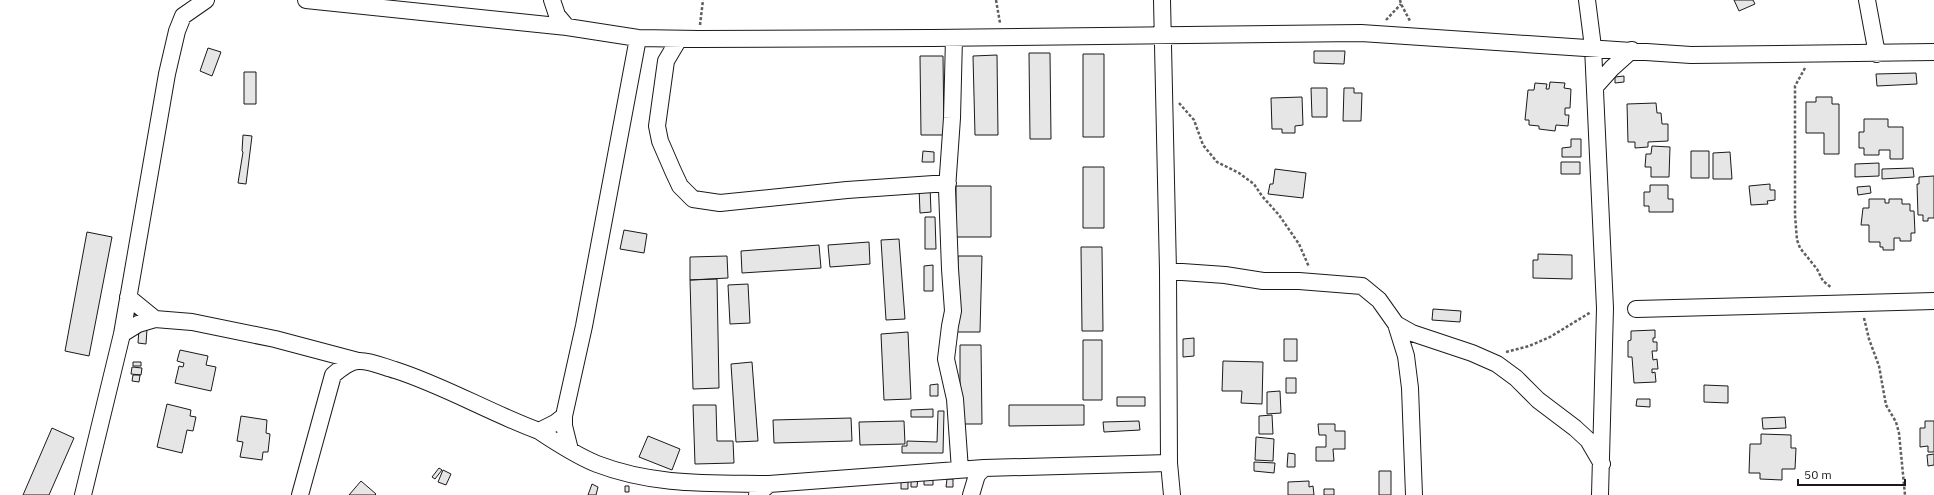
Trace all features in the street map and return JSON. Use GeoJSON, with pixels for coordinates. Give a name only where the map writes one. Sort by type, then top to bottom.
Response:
{"type":"FeatureCollection","features":[{"type":"Feature","properties":{"kind":"street"},"geometry":{"type":"LineString","coordinates":[[83,495],[122,334],[177,31],[183,16],[206,0]]}},
{"type":"Feature","properties":{"kind":"street"},"geometry":{"type":"LineString","coordinates":[[306,0],[567,27],[638,38],[954,38],[1162,34],[1361,33],[1593,47],[1691,55],[1876,54],[1934,52]]}},
{"type":"Feature","properties":{"kind":"street"},"geometry":{"type":"LineString","coordinates":[[552,0],[557,15],[567,27]]}},
{"type":"Feature","properties":{"kind":"street"},"geometry":{"type":"LineString","coordinates":[[1162,0],[1168,271],[1170,463],[1172,495]]}},
{"type":"Feature","properties":{"kind":"street"},"geometry":{"type":"LineString","coordinates":[[1587,0],[1593,47],[1605,308],[1600,495]]}},
{"type":"Feature","properties":{"kind":"street"},"geometry":{"type":"LineString","coordinates":[[1867,0],[1876,54]]}},
{"type":"Feature","properties":{"kind":"street"},"geometry":{"type":"LineString","coordinates":[[570,450],[564,426],[564,416],[582,334],[638,38]]}},
{"type":"Feature","properties":{"kind":"street"},"geometry":{"type":"LineString","coordinates":[[954,38],[952,118],[948,183],[950,269],[953,311],[946,359],[955,399],[960,470]]}},
{"type":"Feature","properties":{"kind":"street"},"geometry":{"type":"LineString","coordinates":[[678,39],[666,61],[657,126],[660,141],[680,186],[694,199],[708,202],[735,202],[847,190],[948,183]]}},
{"type":"Feature","properties":{"kind":"street"},"geometry":{"type":"LineString","coordinates":[[1595,87],[1612,68],[1632,50]]}},
{"type":"Feature","properties":{"kind":"street"},"geometry":{"type":"LineString","coordinates":[[1168,271],[1225,275],[1263,281],[1315,282],[1362,286],[1379,300],[1396,324],[1406,356],[1410,388],[1414,495]]}},
{"type":"Feature","properties":{"kind":"street"},"geometry":{"type":"LineString","coordinates":[[128,297],[155,319]]}},
{"type":"Feature","properties":{"kind":"street"},"geometry":{"type":"LineString","coordinates":[[1636,309],[1934,301]]}},
{"type":"Feature","properties":{"kind":"street"},"geometry":{"type":"LineString","coordinates":[[122,334],[138,324],[155,319],[192,322],[275,339],[325,353],[378,365],[422,379],[512,421],[539,431],[570,450],[596,463],[619,472],[678,483],[769,484],[984,468],[1170,463]]}},
{"type":"Feature","properties":{"kind":"street"},"geometry":{"type":"LineString","coordinates":[[1396,324],[1412,333],[1482,357],[1497,364],[1516,378],[1538,400],[1575,428],[1588,440],[1602,464]]}},
{"type":"Feature","properties":{"kind":"street"},"geometry":{"type":"LineString","coordinates":[[300,495],[333,375],[325,353]]}},
{"type":"Feature","properties":{"kind":"street"},"geometry":{"type":"LineString","coordinates":[[333,375],[343,367],[358,361]]}},
{"type":"Feature","properties":{"kind":"street"},"geometry":{"type":"LineString","coordinates":[[539,431],[555,423],[564,416]]}},
{"type":"Feature","properties":{"kind":"street"},"geometry":{"type":"LineString","coordinates":[[971,495],[977,475],[984,468]]}},
{"type":"Feature","properties":{"kind":"street"},"geometry":{"type":"LineString","coordinates":[[757,495],[769,484]]}},
{"type":"Feature","properties":{"kind":"path"},"geometry":{"type":"LineString","coordinates":[[699,39],[703,0]]}},
{"type":"Feature","properties":{"kind":"path"},"geometry":{"type":"LineString","coordinates":[[996,0],[999,11],[1001,37]]}},
{"type":"Feature","properties":{"kind":"path"},"geometry":{"type":"LineString","coordinates":[[1400,0],[1407,18],[1420,36]]}},
{"type":"Feature","properties":{"kind":"path"},"geometry":{"type":"LineString","coordinates":[[1815,54],[1798,78],[1795,86],[1796,240],[1800,248],[1817,269],[1823,281],[1834,290]]}},
{"type":"Feature","properties":{"kind":"path"},"geometry":{"type":"LineString","coordinates":[[1164,90],[1188,112],[1194,120],[1203,145],[1217,162],[1239,173],[1254,184],[1262,196],[1279,215],[1299,244],[1315,282]]}},
{"type":"Feature","properties":{"kind":"path"},"geometry":{"type":"LineString","coordinates":[[1854,303],[1864,318],[1869,340],[1879,366],[1886,405],[1896,422],[1899,433],[1905,495]]}},
{"type":"Feature","properties":{"kind":"path"},"geometry":{"type":"LineString","coordinates":[[1482,357],[1529,346],[1568,328],[1593,310],[1605,308]]}},
{"type":"Feature","properties":{"kind":"building"},"geometry":{"type":"Polygon","coordinates":[[[1734,0],[1753,0],[1755,4],[1739,11],[1734,0]]]}},
{"type":"Feature","properties":{"kind":"building"},"geometry":{"type":"Polygon","coordinates":[[[208,48],[221,52],[212,76],[200,71],[208,48]]]}},
{"type":"Feature","properties":{"kind":"building"},"geometry":{"type":"Polygon","coordinates":[[[1314,51],[1345,51],[1344,64],[1314,63],[1314,51]]]}},
{"type":"Feature","properties":{"kind":"building"},"geometry":{"type":"Polygon","coordinates":[[[1029,53],[1050,53],[1051,139],[1030,139],[1029,53]]]}},
{"type":"Feature","properties":{"kind":"building"},"geometry":{"type":"Polygon","coordinates":[[[1083,54],[1104,54],[1104,137],[1083,137],[1083,54]]]}},
{"type":"Feature","properties":{"kind":"building"},"geometry":{"type":"Polygon","coordinates":[[[997,55],[998,135],[975,135],[973,56],[997,55]]]}},
{"type":"Feature","properties":{"kind":"building"},"geometry":{"type":"Polygon","coordinates":[[[920,56],[943,56],[944,135],[921,135],[920,56]]]}},
{"type":"Feature","properties":{"kind":"building"},"geometry":{"type":"Polygon","coordinates":[[[244,72],[256,72],[256,104],[244,104],[244,72]]]}},
{"type":"Feature","properties":{"kind":"building"},"geometry":{"type":"Polygon","coordinates":[[[1916,73],[1917,84],[1877,86],[1876,74],[1916,73]]]}},
{"type":"Feature","properties":{"kind":"building"},"geometry":{"type":"Polygon","coordinates":[[[1624,76],[1624,82],[1615,83],[1615,77],[1624,76]]]}},
{"type":"Feature","properties":{"kind":"building"},"geometry":{"type":"Polygon","coordinates":[[[1550,82],[1565,83],[1564,88],[1571,89],[1570,108],[1565,108],[1565,115],[1569,115],[1568,126],[1556,125],[1555,131],[1539,129],[1539,126],[1529,125],[1529,120],[1525,120],[1528,90],[1534,90],[1535,83],[1547,84],[1546,89],[1549,89],[1550,82]]]}},
{"type":"Feature","properties":{"kind":"building"},"geometry":{"type":"Polygon","coordinates":[[[1311,88],[1327,88],[1327,117],[1312,117],[1311,88]]]}},
{"type":"Feature","properties":{"kind":"building"},"geometry":{"type":"Polygon","coordinates":[[[1344,88],[1354,88],[1354,93],[1362,93],[1361,121],[1343,121],[1344,88]]]}},
{"type":"Feature","properties":{"kind":"building"},"geometry":{"type":"Polygon","coordinates":[[[1302,97],[1303,125],[1295,126],[1295,133],[1282,133],[1282,129],[1272,129],[1271,98],[1302,97]]]}},
{"type":"Feature","properties":{"kind":"building"},"geometry":{"type":"Polygon","coordinates":[[[1816,97],[1832,97],[1832,104],[1839,104],[1839,154],[1824,154],[1824,133],[1806,133],[1806,102],[1816,102],[1816,97]]]}},
{"type":"Feature","properties":{"kind":"building"},"geometry":{"type":"Polygon","coordinates":[[[1656,103],[1657,113],[1661,113],[1662,124],[1668,124],[1668,141],[1648,142],[1648,147],[1635,148],[1635,142],[1628,142],[1627,104],[1656,103]]]}},
{"type":"Feature","properties":{"kind":"building"},"geometry":{"type":"Polygon","coordinates":[[[1864,119],[1888,119],[1888,127],[1903,127],[1903,159],[1890,159],[1890,150],[1879,150],[1879,155],[1864,155],[1864,148],[1859,148],[1859,132],[1864,132],[1864,119]]]}},
{"type":"Feature","properties":{"kind":"building"},"geometry":{"type":"Polygon","coordinates":[[[243,135],[252,136],[246,184],[238,183],[243,152],[243,135]]]}},
{"type":"Feature","properties":{"kind":"building"},"geometry":{"type":"Polygon","coordinates":[[[1571,139],[1581,139],[1581,157],[1562,157],[1562,148],[1571,147],[1571,139]]]}},
{"type":"Feature","properties":{"kind":"building"},"geometry":{"type":"Polygon","coordinates":[[[1652,146],[1670,147],[1669,177],[1651,177],[1651,167],[1645,167],[1646,154],[1651,154],[1652,146]]]}},
{"type":"Feature","properties":{"kind":"building"},"geometry":{"type":"Polygon","coordinates":[[[923,151],[934,152],[934,162],[922,162],[923,151]]]}},
{"type":"Feature","properties":{"kind":"building"},"geometry":{"type":"Polygon","coordinates":[[[1691,151],[1709,151],[1709,178],[1691,178],[1691,151]]]}},
{"type":"Feature","properties":{"kind":"building"},"geometry":{"type":"Polygon","coordinates":[[[1730,152],[1732,179],[1713,179],[1713,153],[1730,152]]]}},
{"type":"Feature","properties":{"kind":"building"},"geometry":{"type":"Polygon","coordinates":[[[1561,162],[1580,162],[1580,174],[1561,174],[1561,162]]]}},
{"type":"Feature","properties":{"kind":"building"},"geometry":{"type":"Polygon","coordinates":[[[1879,163],[1879,176],[1855,177],[1855,164],[1879,163]]]}},
{"type":"Feature","properties":{"kind":"building"},"geometry":{"type":"Polygon","coordinates":[[[1083,167],[1104,167],[1104,228],[1083,228],[1083,167]]]}},
{"type":"Feature","properties":{"kind":"building"},"geometry":{"type":"Polygon","coordinates":[[[1913,168],[1914,177],[1882,179],[1882,169],[1913,168]]]}},
{"type":"Feature","properties":{"kind":"building"},"geometry":{"type":"Polygon","coordinates":[[[1275,169],[1306,173],[1303,198],[1268,194],[1270,184],[1273,184],[1275,169]]]}},
{"type":"Feature","properties":{"kind":"building"},"geometry":{"type":"Polygon","coordinates":[[[1934,176],[1934,218],[1928,218],[1928,221],[1923,221],[1923,215],[1918,215],[1917,184],[1919,184],[1919,177],[1934,176]]]}},
{"type":"Feature","properties":{"kind":"building"},"geometry":{"type":"Polygon","coordinates":[[[1770,184],[1770,190],[1775,190],[1775,200],[1767,201],[1768,204],[1751,205],[1749,186],[1770,184]]]}},
{"type":"Feature","properties":{"kind":"building"},"geometry":{"type":"Polygon","coordinates":[[[1650,185],[1668,185],[1668,199],[1673,199],[1673,212],[1649,212],[1649,206],[1644,206],[1644,192],[1650,192],[1650,185]]]}},
{"type":"Feature","properties":{"kind":"building"},"geometry":{"type":"Polygon","coordinates":[[[956,186],[991,186],[991,237],[956,237],[956,186]]]}},
{"type":"Feature","properties":{"kind":"building"},"geometry":{"type":"Polygon","coordinates":[[[1870,186],[1871,193],[1858,195],[1857,187],[1870,186]]]}},
{"type":"Feature","properties":{"kind":"building"},"geometry":{"type":"Polygon","coordinates":[[[919,187],[930,187],[931,212],[920,213],[919,187]]]}},
{"type":"Feature","properties":{"kind":"building"},"geometry":{"type":"Polygon","coordinates":[[[1869,199],[1885,199],[1885,203],[1889,203],[1889,199],[1902,199],[1902,204],[1910,204],[1910,211],[1914,211],[1915,233],[1911,233],[1911,241],[1900,241],[1900,238],[1894,238],[1894,250],[1883,250],[1883,247],[1880,247],[1880,242],[1869,242],[1869,225],[1861,225],[1863,208],[1869,208],[1869,199]]]}},
{"type":"Feature","properties":{"kind":"building"},"geometry":{"type":"Polygon","coordinates":[[[925,217],[935,217],[936,249],[925,249],[925,217]]]}},
{"type":"Feature","properties":{"kind":"building"},"geometry":{"type":"Polygon","coordinates":[[[624,230],[647,234],[644,253],[620,249],[624,230]]]}},
{"type":"Feature","properties":{"kind":"building"},"geometry":{"type":"Polygon","coordinates":[[[87,232],[112,237],[89,356],[65,351],[87,232]]]}},
{"type":"Feature","properties":{"kind":"building"},"geometry":{"type":"Polygon","coordinates":[[[899,239],[905,319],[886,320],[881,240],[899,239]]]}},
{"type":"Feature","properties":{"kind":"building"},"geometry":{"type":"Polygon","coordinates":[[[869,242],[870,264],[830,267],[828,245],[869,242]]]}},
{"type":"Feature","properties":{"kind":"building"},"geometry":{"type":"Polygon","coordinates":[[[819,245],[821,268],[742,273],[741,251],[819,245]]]}},
{"type":"Feature","properties":{"kind":"building"},"geometry":{"type":"Polygon","coordinates":[[[1081,247],[1102,247],[1103,331],[1082,331],[1081,247]]]}},
{"type":"Feature","properties":{"kind":"building"},"geometry":{"type":"Polygon","coordinates":[[[1538,254],[1572,255],[1572,279],[1533,278],[1533,260],[1538,260],[1538,254]]]}},
{"type":"Feature","properties":{"kind":"building"},"geometry":{"type":"Polygon","coordinates":[[[727,256],[728,278],[690,280],[690,257],[727,256]]]}},
{"type":"Feature","properties":{"kind":"building"},"geometry":{"type":"Polygon","coordinates":[[[958,256],[982,256],[980,332],[956,332],[958,256]]]}},
{"type":"Feature","properties":{"kind":"building"},"geometry":{"type":"Polygon","coordinates":[[[933,265],[933,291],[924,291],[924,266],[933,265]]]}},
{"type":"Feature","properties":{"kind":"building"},"geometry":{"type":"Polygon","coordinates":[[[717,279],[719,388],[693,389],[690,280],[717,279]]]}},
{"type":"Feature","properties":{"kind":"building"},"geometry":{"type":"Polygon","coordinates":[[[748,284],[750,323],[730,324],[728,285],[748,284]]]}},
{"type":"Feature","properties":{"kind":"building"},"geometry":{"type":"Polygon","coordinates":[[[1433,309],[1461,311],[1460,322],[1432,320],[1433,309]]]}},
{"type":"Feature","properties":{"kind":"building"},"geometry":{"type":"Polygon","coordinates":[[[139,329],[147,329],[146,344],[138,343],[139,329]]]}},
{"type":"Feature","properties":{"kind":"building"},"geometry":{"type":"Polygon","coordinates":[[[1655,330],[1655,338],[1653,338],[1653,342],[1657,342],[1657,351],[1652,351],[1653,360],[1657,359],[1658,369],[1652,369],[1652,373],[1655,372],[1656,382],[1634,383],[1632,357],[1628,357],[1628,341],[1631,340],[1631,331],[1655,330]]]}},
{"type":"Feature","properties":{"kind":"building"},"geometry":{"type":"Polygon","coordinates":[[[908,332],[911,399],[884,400],[881,334],[908,332]]]}},
{"type":"Feature","properties":{"kind":"building"},"geometry":{"type":"Polygon","coordinates":[[[1194,338],[1194,356],[1183,357],[1183,339],[1194,338]]]}},
{"type":"Feature","properties":{"kind":"building"},"geometry":{"type":"Polygon","coordinates":[[[1284,339],[1297,339],[1297,361],[1284,361],[1284,339]]]}},
{"type":"Feature","properties":{"kind":"building"},"geometry":{"type":"Polygon","coordinates":[[[1083,340],[1102,340],[1102,400],[1083,400],[1083,340]]]}},
{"type":"Feature","properties":{"kind":"building"},"geometry":{"type":"Polygon","coordinates":[[[960,345],[981,345],[982,424],[960,424],[960,345]]]}},
{"type":"Feature","properties":{"kind":"building"},"geometry":{"type":"Polygon","coordinates":[[[180,350],[208,356],[206,365],[216,367],[211,391],[175,383],[179,366],[183,367],[184,363],[177,361],[180,350]]]}},
{"type":"Feature","properties":{"kind":"building"},"geometry":{"type":"Polygon","coordinates":[[[1223,361],[1263,362],[1262,404],[1241,403],[1242,391],[1222,391],[1223,361]]]}},
{"type":"Feature","properties":{"kind":"building"},"geometry":{"type":"Polygon","coordinates":[[[133,362],[141,362],[141,366],[133,366],[133,362]]]}},
{"type":"Feature","properties":{"kind":"building"},"geometry":{"type":"Polygon","coordinates":[[[752,362],[758,441],[736,442],[731,364],[752,362]]]}},
{"type":"Feature","properties":{"kind":"building"},"geometry":{"type":"Polygon","coordinates":[[[132,367],[142,368],[141,375],[131,374],[132,367]]]}},
{"type":"Feature","properties":{"kind":"building"},"geometry":{"type":"Polygon","coordinates":[[[133,375],[140,375],[139,382],[132,381],[133,375]]]}},
{"type":"Feature","properties":{"kind":"building"},"geometry":{"type":"Polygon","coordinates":[[[1286,378],[1296,378],[1296,393],[1286,393],[1286,378]]]}},
{"type":"Feature","properties":{"kind":"building"},"geometry":{"type":"Polygon","coordinates":[[[938,384],[938,396],[930,396],[930,385],[938,384]]]}},
{"type":"Feature","properties":{"kind":"building"},"geometry":{"type":"Polygon","coordinates":[[[1704,385],[1728,386],[1728,403],[1704,402],[1704,385]]]}},
{"type":"Feature","properties":{"kind":"building"},"geometry":{"type":"Polygon","coordinates":[[[1280,391],[1281,413],[1267,414],[1267,392],[1280,391]]]}},
{"type":"Feature","properties":{"kind":"building"},"geometry":{"type":"Polygon","coordinates":[[[1117,397],[1145,397],[1145,406],[1117,406],[1117,397]]]}},
{"type":"Feature","properties":{"kind":"building"},"geometry":{"type":"Polygon","coordinates":[[[1637,399],[1650,399],[1650,407],[1636,406],[1637,399]]]}},
{"type":"Feature","properties":{"kind":"building"},"geometry":{"type":"Polygon","coordinates":[[[167,404],[191,410],[190,416],[196,417],[193,431],[187,430],[182,453],[157,447],[167,404]]]}},
{"type":"Feature","properties":{"kind":"building"},"geometry":{"type":"Polygon","coordinates":[[[693,405],[716,405],[717,441],[733,441],[734,463],[695,464],[693,405]]]}},
{"type":"Feature","properties":{"kind":"building"},"geometry":{"type":"Polygon","coordinates":[[[1009,405],[1084,405],[1084,425],[1009,426],[1009,405]]]}},
{"type":"Feature","properties":{"kind":"building"},"geometry":{"type":"Polygon","coordinates":[[[933,409],[933,417],[911,417],[911,410],[933,409]]]}},
{"type":"Feature","properties":{"kind":"building"},"geometry":{"type":"Polygon","coordinates":[[[938,411],[944,411],[943,453],[902,453],[902,446],[907,446],[907,441],[937,442],[938,411]]]}},
{"type":"Feature","properties":{"kind":"building"},"geometry":{"type":"Polygon","coordinates":[[[1272,415],[1273,434],[1259,434],[1259,416],[1272,415]]]}},
{"type":"Feature","properties":{"kind":"building"},"geometry":{"type":"Polygon","coordinates":[[[241,416],[267,420],[266,433],[270,434],[268,452],[263,452],[262,460],[240,457],[243,442],[237,441],[241,416]]]}},
{"type":"Feature","properties":{"kind":"building"},"geometry":{"type":"Polygon","coordinates":[[[1785,417],[1786,428],[1763,429],[1762,418],[1785,417]]]}},
{"type":"Feature","properties":{"kind":"building"},"geometry":{"type":"Polygon","coordinates":[[[851,418],[852,441],[774,443],[773,420],[851,418]]]}},
{"type":"Feature","properties":{"kind":"building"},"geometry":{"type":"Polygon","coordinates":[[[904,421],[905,444],[860,445],[859,422],[904,421]]]}},
{"type":"Feature","properties":{"kind":"building"},"geometry":{"type":"Polygon","coordinates":[[[1139,421],[1140,430],[1104,432],[1103,422],[1139,421]]]}},
{"type":"Feature","properties":{"kind":"building"},"geometry":{"type":"Polygon","coordinates":[[[1925,421],[1934,421],[1934,452],[1928,452],[1928,446],[1920,447],[1920,428],[1925,428],[1925,421]]]}},
{"type":"Feature","properties":{"kind":"building"},"geometry":{"type":"Polygon","coordinates":[[[1318,424],[1335,424],[1335,431],[1345,431],[1345,449],[1333,449],[1334,461],[1316,461],[1316,447],[1326,447],[1326,435],[1319,435],[1318,424]]]}},
{"type":"Feature","properties":{"kind":"building"},"geometry":{"type":"Polygon","coordinates":[[[52,428],[74,438],[49,495],[23,495],[52,428]]]}},
{"type":"Feature","properties":{"kind":"building"},"geometry":{"type":"Polygon","coordinates":[[[1761,434],[1791,435],[1791,448],[1796,448],[1795,469],[1782,469],[1782,480],[1760,479],[1760,473],[1749,473],[1750,444],[1761,444],[1761,434]]]}},
{"type":"Feature","properties":{"kind":"building"},"geometry":{"type":"Polygon","coordinates":[[[648,436],[680,449],[672,470],[639,457],[648,436]]]}},
{"type":"Feature","properties":{"kind":"building"},"geometry":{"type":"Polygon","coordinates":[[[1256,437],[1274,439],[1273,461],[1255,460],[1256,437]]]}},
{"type":"Feature","properties":{"kind":"building"},"geometry":{"type":"Polygon","coordinates":[[[1288,453],[1295,454],[1295,467],[1287,467],[1288,453]]]}},
{"type":"Feature","properties":{"kind":"building"},"geometry":{"type":"Polygon","coordinates":[[[1934,454],[1934,465],[1928,466],[1927,455],[1934,454]]]}},
{"type":"Feature","properties":{"kind":"building"},"geometry":{"type":"Polygon","coordinates":[[[1254,462],[1275,463],[1274,473],[1254,471],[1254,462]]]}},
{"type":"Feature","properties":{"kind":"building"},"geometry":{"type":"Polygon","coordinates":[[[439,468],[442,470],[435,479],[432,477],[439,468]]]}},
{"type":"Feature","properties":{"kind":"building"},"geometry":{"type":"Polygon","coordinates":[[[443,470],[451,474],[446,485],[438,482],[443,470]]]}},
{"type":"Feature","properties":{"kind":"building"},"geometry":{"type":"Polygon","coordinates":[[[1379,471],[1391,471],[1391,495],[1379,495],[1379,471]]]}},
{"type":"Feature","properties":{"kind":"building"},"geometry":{"type":"Polygon","coordinates":[[[924,474],[933,474],[933,485],[924,485],[924,474]]]}},
{"type":"Feature","properties":{"kind":"building"},"geometry":{"type":"Polygon","coordinates":[[[911,477],[918,477],[917,487],[911,487],[911,477]]]}},
{"type":"Feature","properties":{"kind":"building"},"geometry":{"type":"Polygon","coordinates":[[[901,478],[908,478],[908,489],[901,489],[901,478]]]}},
{"type":"Feature","properties":{"kind":"building"},"geometry":{"type":"Polygon","coordinates":[[[947,479],[953,479],[953,487],[946,487],[947,479]]]}},
{"type":"Feature","properties":{"kind":"building"},"geometry":{"type":"Polygon","coordinates":[[[361,481],[376,494],[349,495],[361,481]]]}},
{"type":"Feature","properties":{"kind":"building"},"geometry":{"type":"Polygon","coordinates":[[[1309,481],[1309,487],[1313,486],[1314,495],[1288,495],[1288,482],[1309,481]]]}},
{"type":"Feature","properties":{"kind":"building"},"geometry":{"type":"Polygon","coordinates":[[[592,484],[598,487],[596,495],[588,495],[592,484]]]}},
{"type":"Feature","properties":{"kind":"building"},"geometry":{"type":"Polygon","coordinates":[[[625,486],[629,486],[629,492],[625,492],[625,486]]]}},
{"type":"Feature","properties":{"kind":"building"},"geometry":{"type":"Polygon","coordinates":[[[1324,489],[1334,489],[1334,495],[1324,495],[1324,489]]]}}]}
